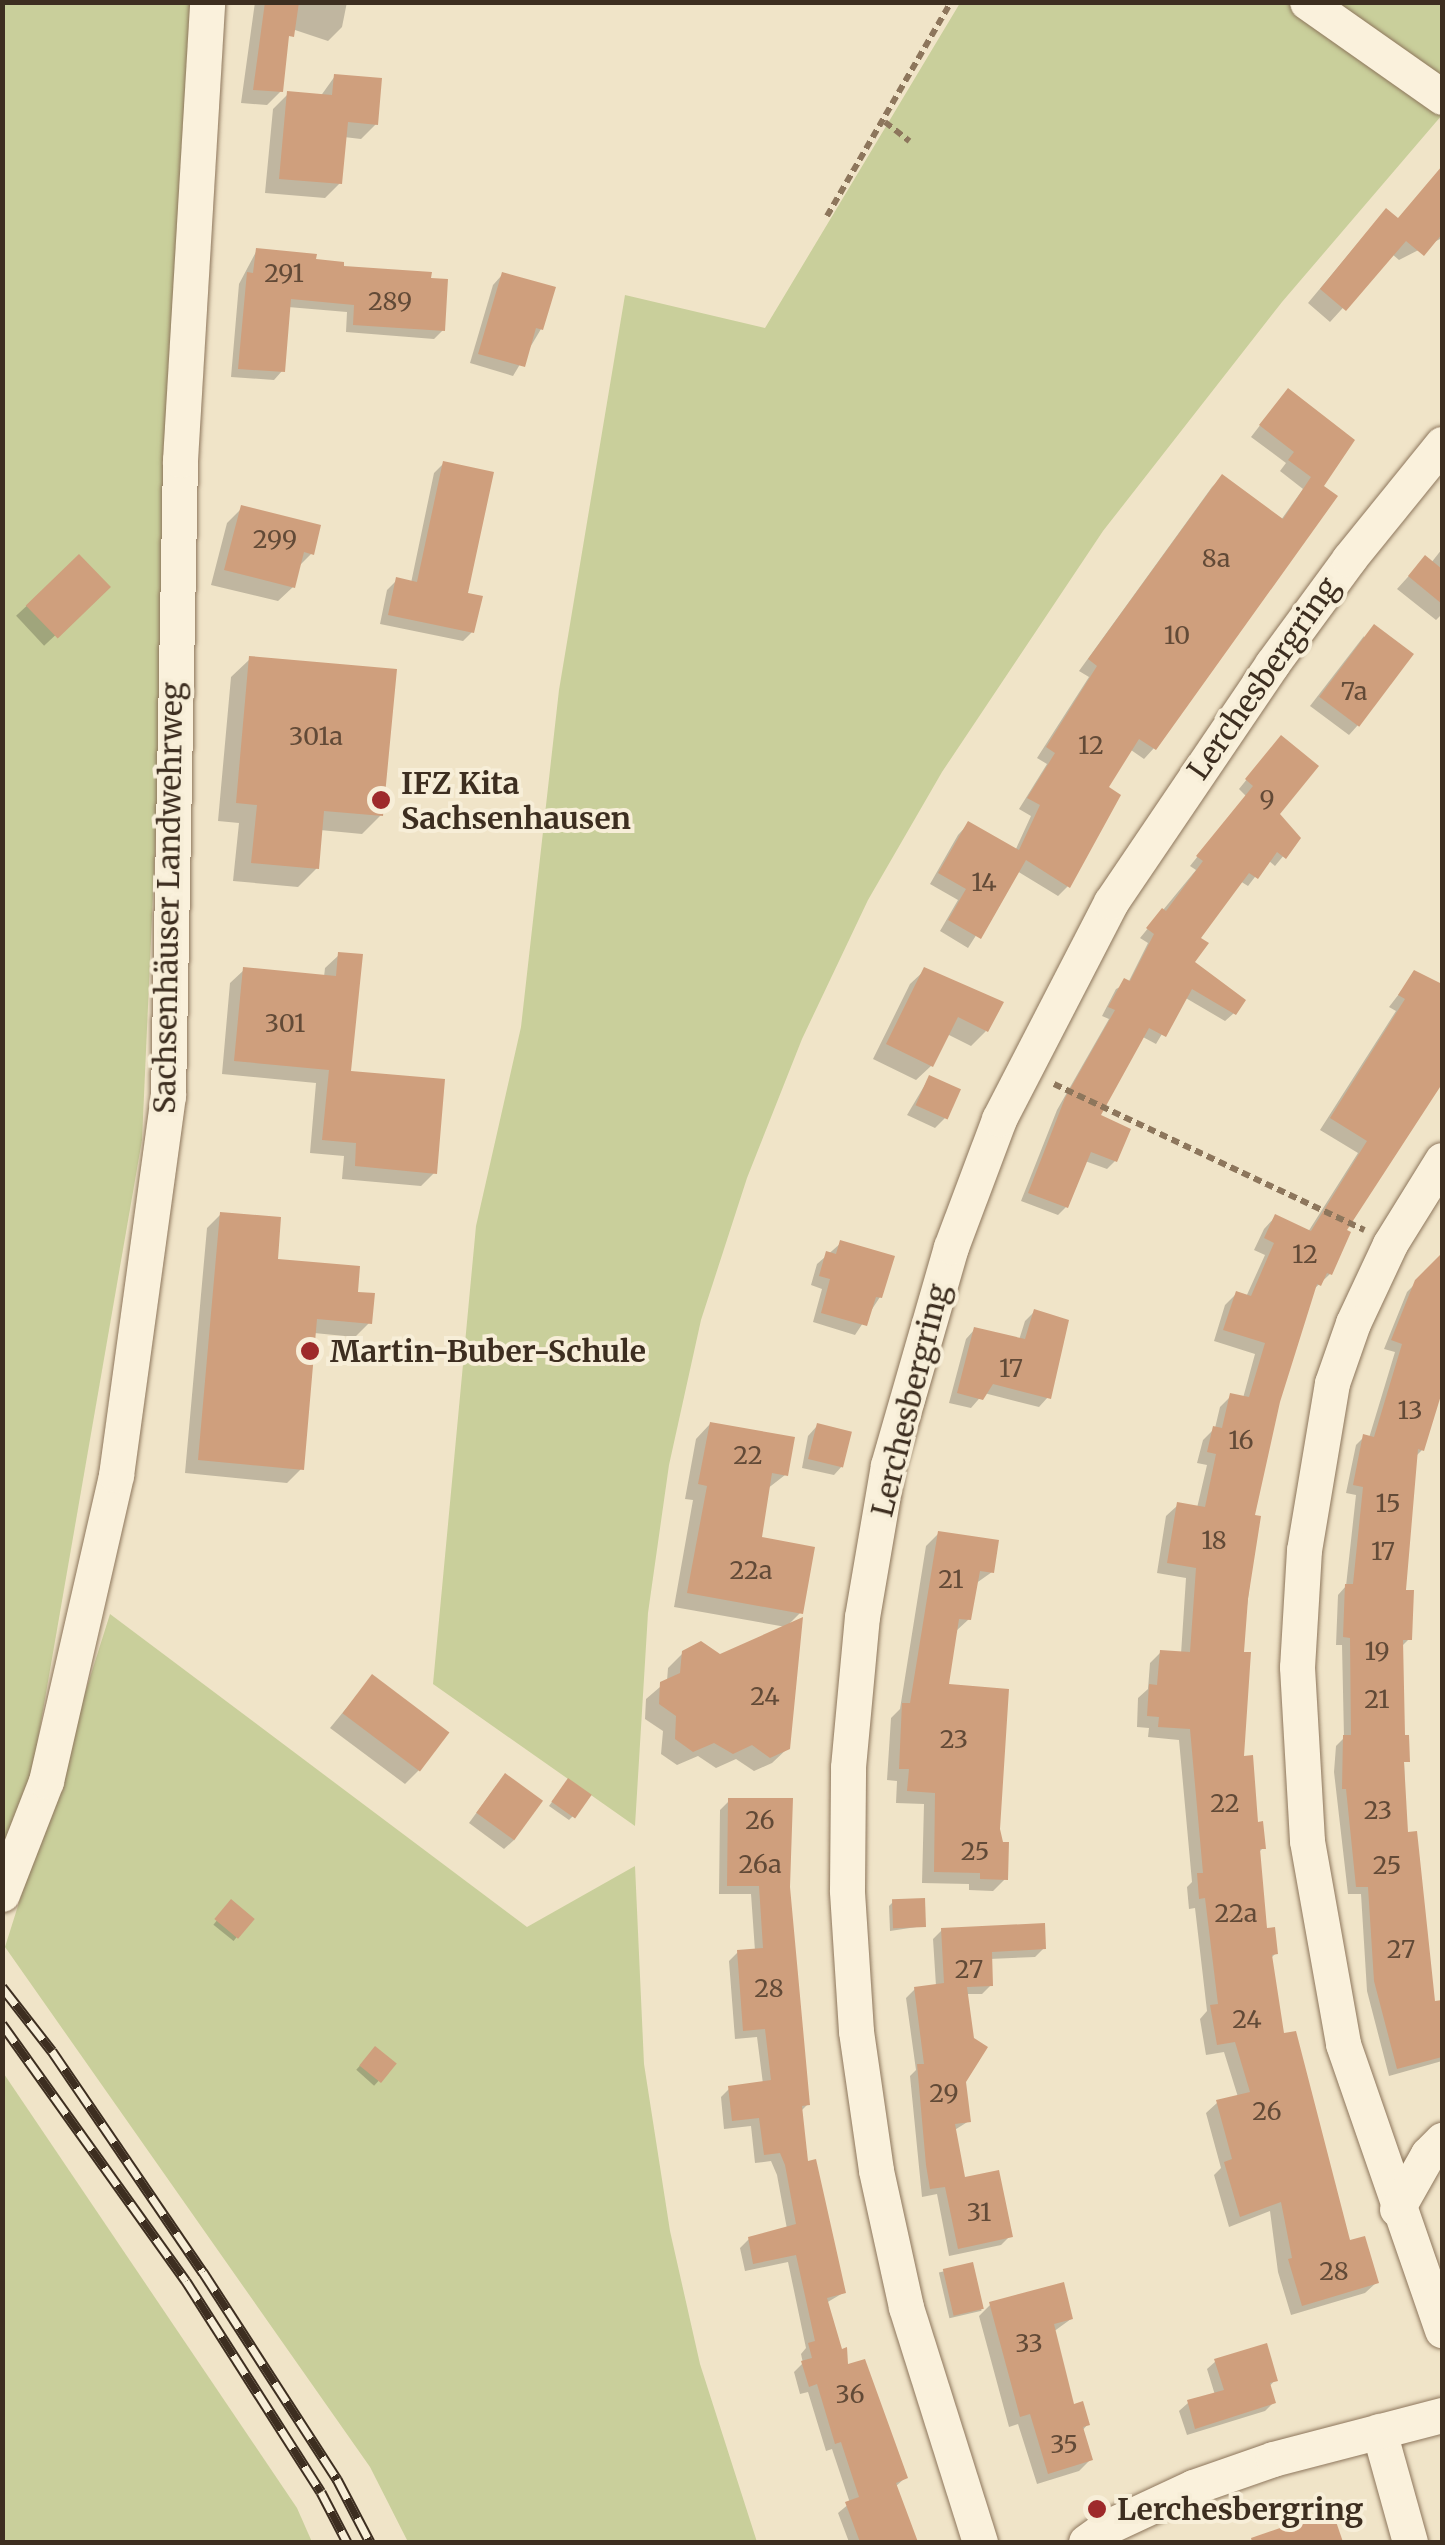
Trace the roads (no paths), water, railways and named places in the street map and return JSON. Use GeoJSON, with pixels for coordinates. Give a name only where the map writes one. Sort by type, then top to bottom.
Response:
{"type":"FeatureCollection","features":[{"type":"Feature","properties":{"kind":"street","name":"Sachsenhäuser Landwehrweg"},"geometry":{"type":"LineString","coordinates":[[2,1894],[46,1781],[116,1475],[168,1096],[179,479],[207,2]]}},
{"type":"Feature","properties":{"kind":"street"},"geometry":{"type":"LineString","coordinates":[[1306,2],[1442,97]]}},
{"type":"Feature","properties":{"kind":"street","name":"Lerchesbergring"},"geometry":{"type":"LineString","coordinates":[[980,2542],[906,2307],[876,2170],[856,2031],[847,1890],[848,1767],[862,1617],[888,1465],[951,1247],[1021,1069],[1111,902],[1183,792],[1349,559],[1442,444]]}},
{"type":"Feature","properties":{"kind":"street"},"geometry":{"type":"LineString","coordinates":[[1442,1160],[1390,1244],[1353,1323],[1332,1383],[1304,1550],[1297,1667],[1316,1904],[1343,2044],[1397,2210],[1442,2330]]}},
{"type":"Feature","properties":{"kind":"street"},"geometry":{"type":"LineString","coordinates":[[1397,2210],[1428,2154],[1442,2140]]}},
{"type":"Feature","properties":{"kind":"street"},"geometry":{"type":"LineString","coordinates":[[1086,2542],[1105,2528],[1193,2487],[1273,2459],[1442,2415]]}},
{"type":"Feature","properties":{"kind":"street"},"geometry":{"type":"LineString","coordinates":[[1380,2431],[1410,2542]]}},
{"type":"Feature","properties":{"kind":"railway"},"geometry":{"type":"LineString","coordinates":[[2,1987],[52,2051],[203,2272],[337,2479],[370,2542]]}},
{"type":"Feature","properties":{"kind":"railway"},"geometry":{"type":"LineString","coordinates":[[2,2024],[186,2281],[321,2492],[347,2542]]}},
{"type":"Feature","properties":{"kind":"place","name":"IFZ Kita Sachsenhausen"},"geometry":{"type":"Point","coordinates":[381,800]}},
{"type":"Feature","properties":{"kind":"place","name":"Martin-Buber-Schule"},"geometry":{"type":"Point","coordinates":[310,1351]}},
{"type":"Feature","properties":{"kind":"place","name":"Lerchesbergring"},"geometry":{"type":"Point","coordinates":[1097,2509]}}]}
